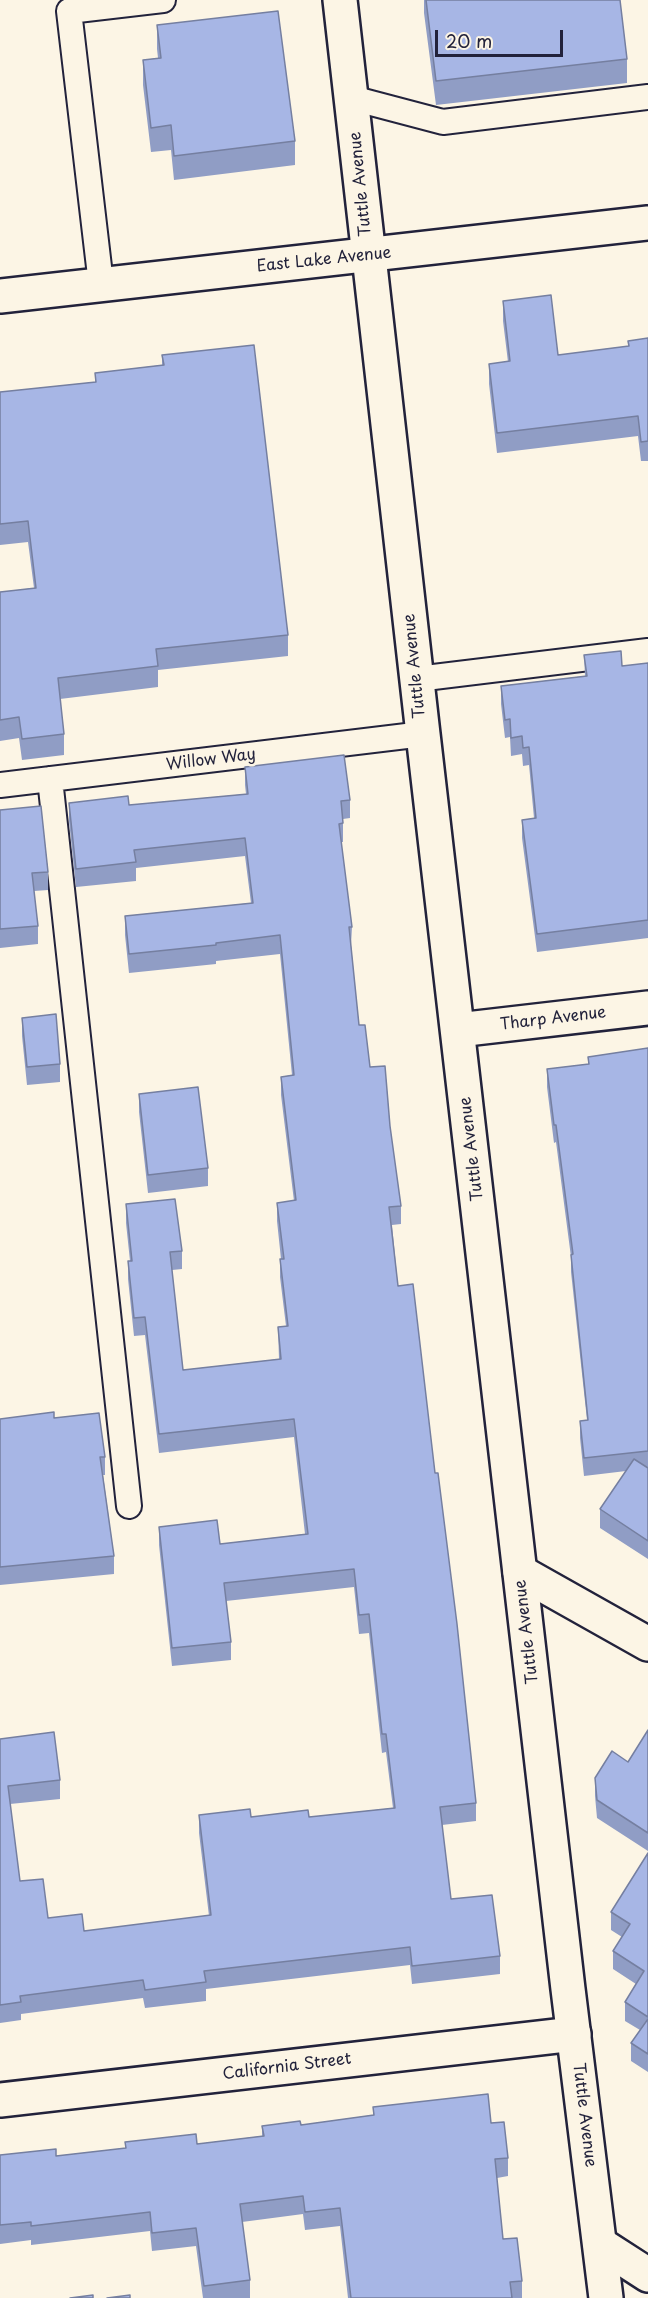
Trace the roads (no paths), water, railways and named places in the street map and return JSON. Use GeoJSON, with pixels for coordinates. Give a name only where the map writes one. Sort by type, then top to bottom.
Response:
{"type":"FeatureCollection","features":[{"type":"Feature","properties":{"kind":"street","name":"Tuttle Avenue"},"geometry":{"type":"LineString","coordinates":[[340,0],[520,1572],[606,2298]]}},
{"type":"Feature","properties":{"kind":"street","name":"East Lake Avenue"},"geometry":{"type":"LineString","coordinates":[[0,296],[648,223]]}},
{"type":"Feature","properties":{"kind":"street","name":"Tharp Avenue"},"geometry":{"type":"LineString","coordinates":[[458,1030],[648,1008]]}},
{"type":"Feature","properties":{"kind":"street"},"geometry":{"type":"LineString","coordinates":[[520,1572],[648,1644]]}},
{"type":"Feature","properties":{"kind":"street","name":"California Street"},"geometry":{"type":"LineString","coordinates":[[0,2100],[574,2034]]}},
{"type":"Feature","properties":{"kind":"street"},"geometry":{"type":"LineString","coordinates":[[600,2244],[648,2275]]}},
{"type":"Feature","properties":{"kind":"lane"},"geometry":{"type":"LineString","coordinates":[[101,284],[69,11],[163,0]]}},
{"type":"Feature","properties":{"kind":"lane"},"geometry":{"type":"LineString","coordinates":[[352,98],[443,122],[648,98]]}},
{"type":"Feature","properties":{"kind":"lane"},"geometry":{"type":"LineString","coordinates":[[417,679],[648,651]]}},
{"type":"Feature","properties":{"kind":"lane","name":"Willow Way"},"geometry":{"type":"LineString","coordinates":[[0,785],[423,734]]}},
{"type":"Feature","properties":{"kind":"lane"},"geometry":{"type":"LineString","coordinates":[[50,779],[129,1506]]}}]}
